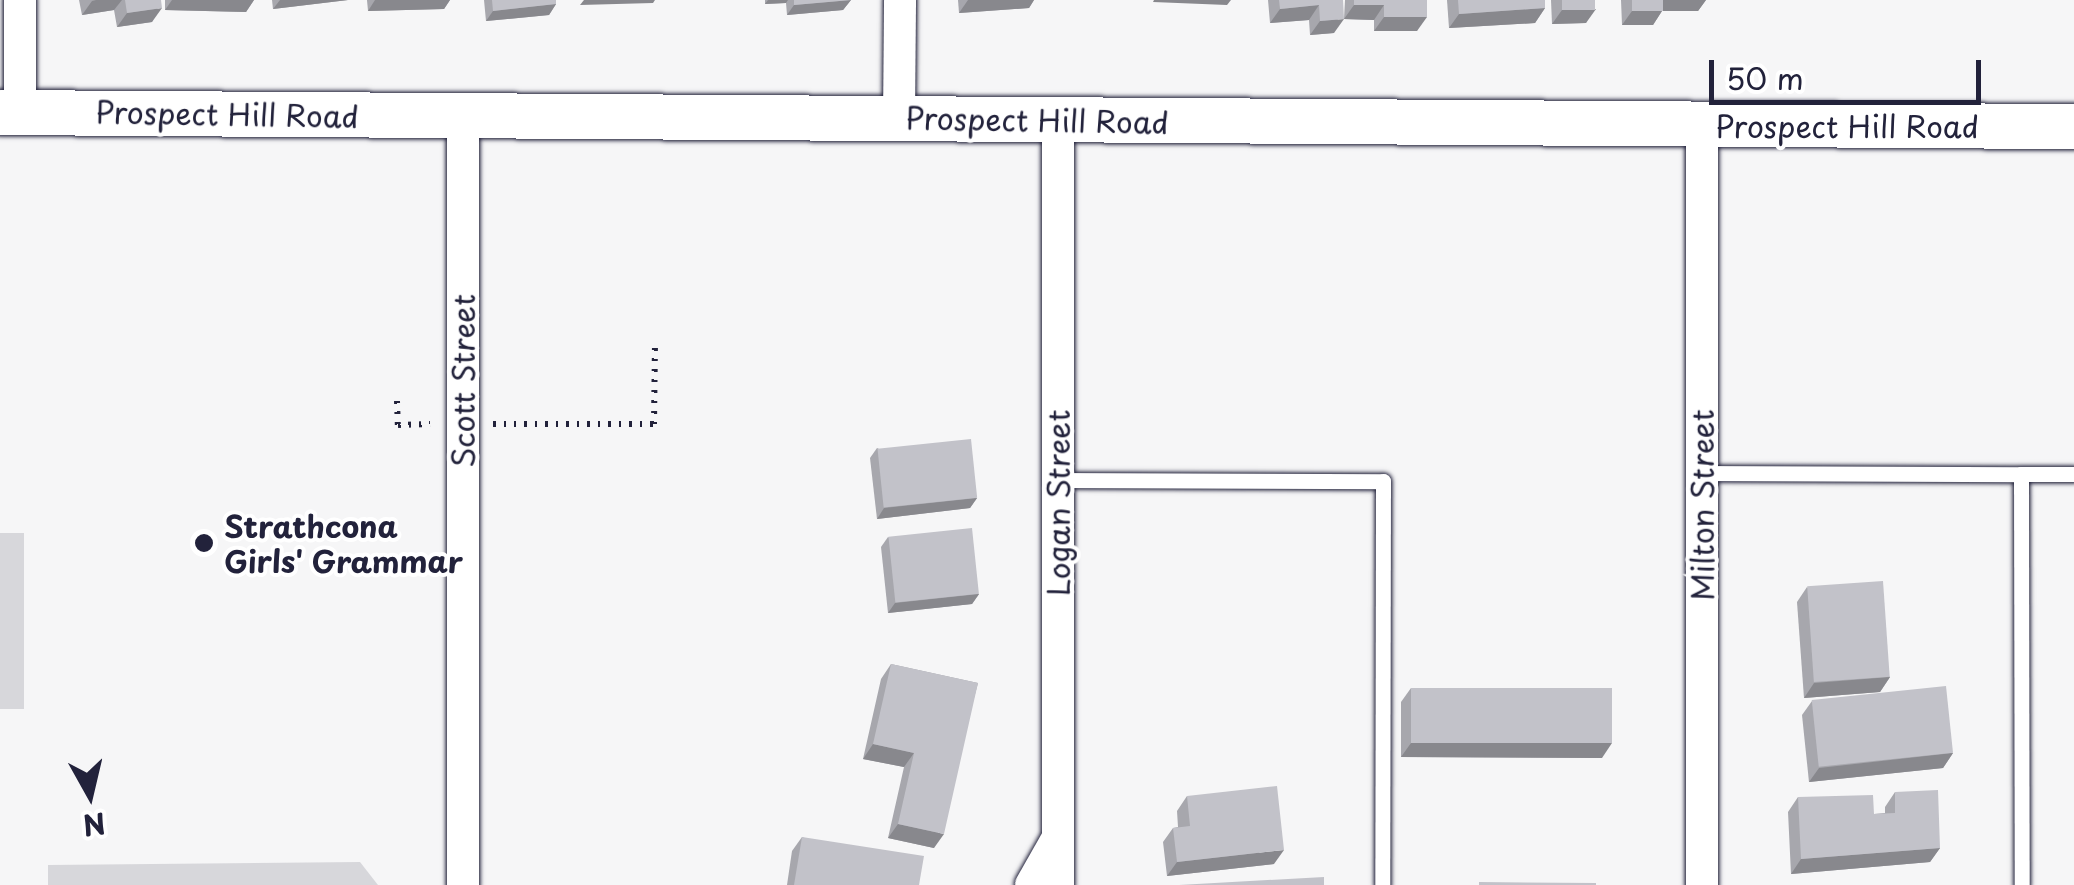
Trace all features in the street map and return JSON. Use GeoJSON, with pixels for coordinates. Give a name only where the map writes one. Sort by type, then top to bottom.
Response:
{"type":"FeatureCollection","features":[{"type":"Feature","properties":{"kind":"street"},"geometry":{"type":"LineString","coordinates":[[10,112],[20,0]]}},
{"type":"Feature","properties":{"kind":"street"},"geometry":{"type":"LineString","coordinates":[[899,119],[900,0]]}},
{"type":"Feature","properties":{"kind":"street","name":"Prospect Hill Road"},"geometry":{"type":"LineString","coordinates":[[10,112],[2074,126]]}},
{"type":"Feature","properties":{"kind":"street","name":"Scott Street"},"geometry":{"type":"LineString","coordinates":[[463,117],[463,885]]}},
{"type":"Feature","properties":{"kind":"street","name":"Logan Street"},"geometry":{"type":"LineString","coordinates":[[1058,121],[1058,885]]}},
{"type":"Feature","properties":{"kind":"street","name":"Milton Street"},"geometry":{"type":"LineString","coordinates":[[1702,125],[1702,885]]}},
{"type":"Feature","properties":{"kind":"street"},"geometry":{"type":"LineString","coordinates":[[1031,885],[1058,837]]}},
{"type":"Feature","properties":{"kind":"lane"},"geometry":{"type":"LineString","coordinates":[[1702,473],[2074,474]]}},
{"type":"Feature","properties":{"kind":"lane"},"geometry":{"type":"LineString","coordinates":[[2021,474],[2022,885]]}},
{"type":"Feature","properties":{"kind":"lane"},"geometry":{"type":"LineString","coordinates":[[1058,480],[1383,481],[1382,885]]}},
{"type":"Feature","properties":{"kind":"path"},"geometry":{"type":"LineString","coordinates":[[397,401],[398,425],[654,424],[655,342]]}},
{"type":"Feature","properties":{"kind":"shaded area"},"geometry":{"type":"Polygon","coordinates":[[[0,533],[24,533],[24,709],[0,709],[0,533]]]}},
{"type":"Feature","properties":{"kind":"shaded area"},"geometry":{"type":"Polygon","coordinates":[[[360,862],[378,885],[48,885],[48,865],[360,862]]]}},
{"type":"Feature","properties":{"kind":"building"},"geometry":{"type":"Polygon","coordinates":[[[125,0],[161,0],[162,8],[127,13],[125,0]]]}},
{"type":"Feature","properties":{"kind":"building"},"geometry":{"type":"Polygon","coordinates":[[[492,0],[556,0],[556,4],[493,11],[492,0]]]}},
{"type":"Feature","properties":{"kind":"building"},"geometry":{"type":"Polygon","coordinates":[[[794,0],[851,0],[794,5],[794,0]]]}},
{"type":"Feature","properties":{"kind":"building"},"geometry":{"type":"Polygon","coordinates":[[[1279,0],[1343,0],[1344,19],[1320,21],[1319,5],[1280,9],[1279,0]]]}},
{"type":"Feature","properties":{"kind":"building"},"geometry":{"type":"Polygon","coordinates":[[[1354,0],[1427,0],[1427,17],[1384,17],[1384,5],[1354,5],[1354,0]]]}},
{"type":"Feature","properties":{"kind":"building"},"geometry":{"type":"Polygon","coordinates":[[[1458,0],[1545,0],[1545,8],[1459,14],[1458,0]]]}},
{"type":"Feature","properties":{"kind":"building"},"geometry":{"type":"Polygon","coordinates":[[[1562,0],[1595,0],[1595,10],[1562,10],[1562,0]]]}},
{"type":"Feature","properties":{"kind":"building"},"geometry":{"type":"Polygon","coordinates":[[[1632,0],[1663,0],[1663,11],[1632,11],[1632,0]]]}},
{"type":"Feature","properties":{"kind":"building"},"geometry":{"type":"Polygon","coordinates":[[[971,439],[977,498],[884,508],[878,449],[971,439]]]}},
{"type":"Feature","properties":{"kind":"building"},"geometry":{"type":"Polygon","coordinates":[[[972,528],[979,594],[895,602],[888,537],[972,528]]]}},
{"type":"Feature","properties":{"kind":"building"},"geometry":{"type":"Polygon","coordinates":[[[1883,581],[1890,677],[1814,682],[1807,586],[1883,581]]]}},
{"type":"Feature","properties":{"kind":"building"},"geometry":{"type":"Polygon","coordinates":[[[891,664],[978,683],[944,834],[898,824],[914,753],[873,744],[891,664]]]}},
{"type":"Feature","properties":{"kind":"building"},"geometry":{"type":"Polygon","coordinates":[[[1946,686],[1953,753],[1819,767],[1812,700],[1946,686]]]}},
{"type":"Feature","properties":{"kind":"building"},"geometry":{"type":"Polygon","coordinates":[[[1411,688],[1612,688],[1612,743],[1411,743],[1411,688]]]}},
{"type":"Feature","properties":{"kind":"building"},"geometry":{"type":"Polygon","coordinates":[[[1277,786],[1284,850],[1177,862],[1173,828],[1190,826],[1187,796],[1277,786]]]}},
{"type":"Feature","properties":{"kind":"building"},"geometry":{"type":"Polygon","coordinates":[[[1938,790],[1940,848],[1801,859],[1798,797],[1873,795],[1874,814],[1895,813],[1895,792],[1938,790]]]}},
{"type":"Feature","properties":{"kind":"building"},"geometry":{"type":"Polygon","coordinates":[[[802,837],[924,856],[919,885],[794,885],[802,837]]]}},
{"type":"Feature","properties":{"kind":"building"},"geometry":{"type":"Polygon","coordinates":[[[1324,877],[1324,885],[1179,885],[1324,877]]]}},
{"type":"Feature","properties":{"kind":"building"},"geometry":{"type":"Polygon","coordinates":[[[1596,883],[1596,885],[1479,885],[1596,883]]]}},
{"type":"Feature","properties":{"kind":"place","name":"Strathcona Girls' Grammar"},"geometry":{"type":"Point","coordinates":[204,543]}}]}
